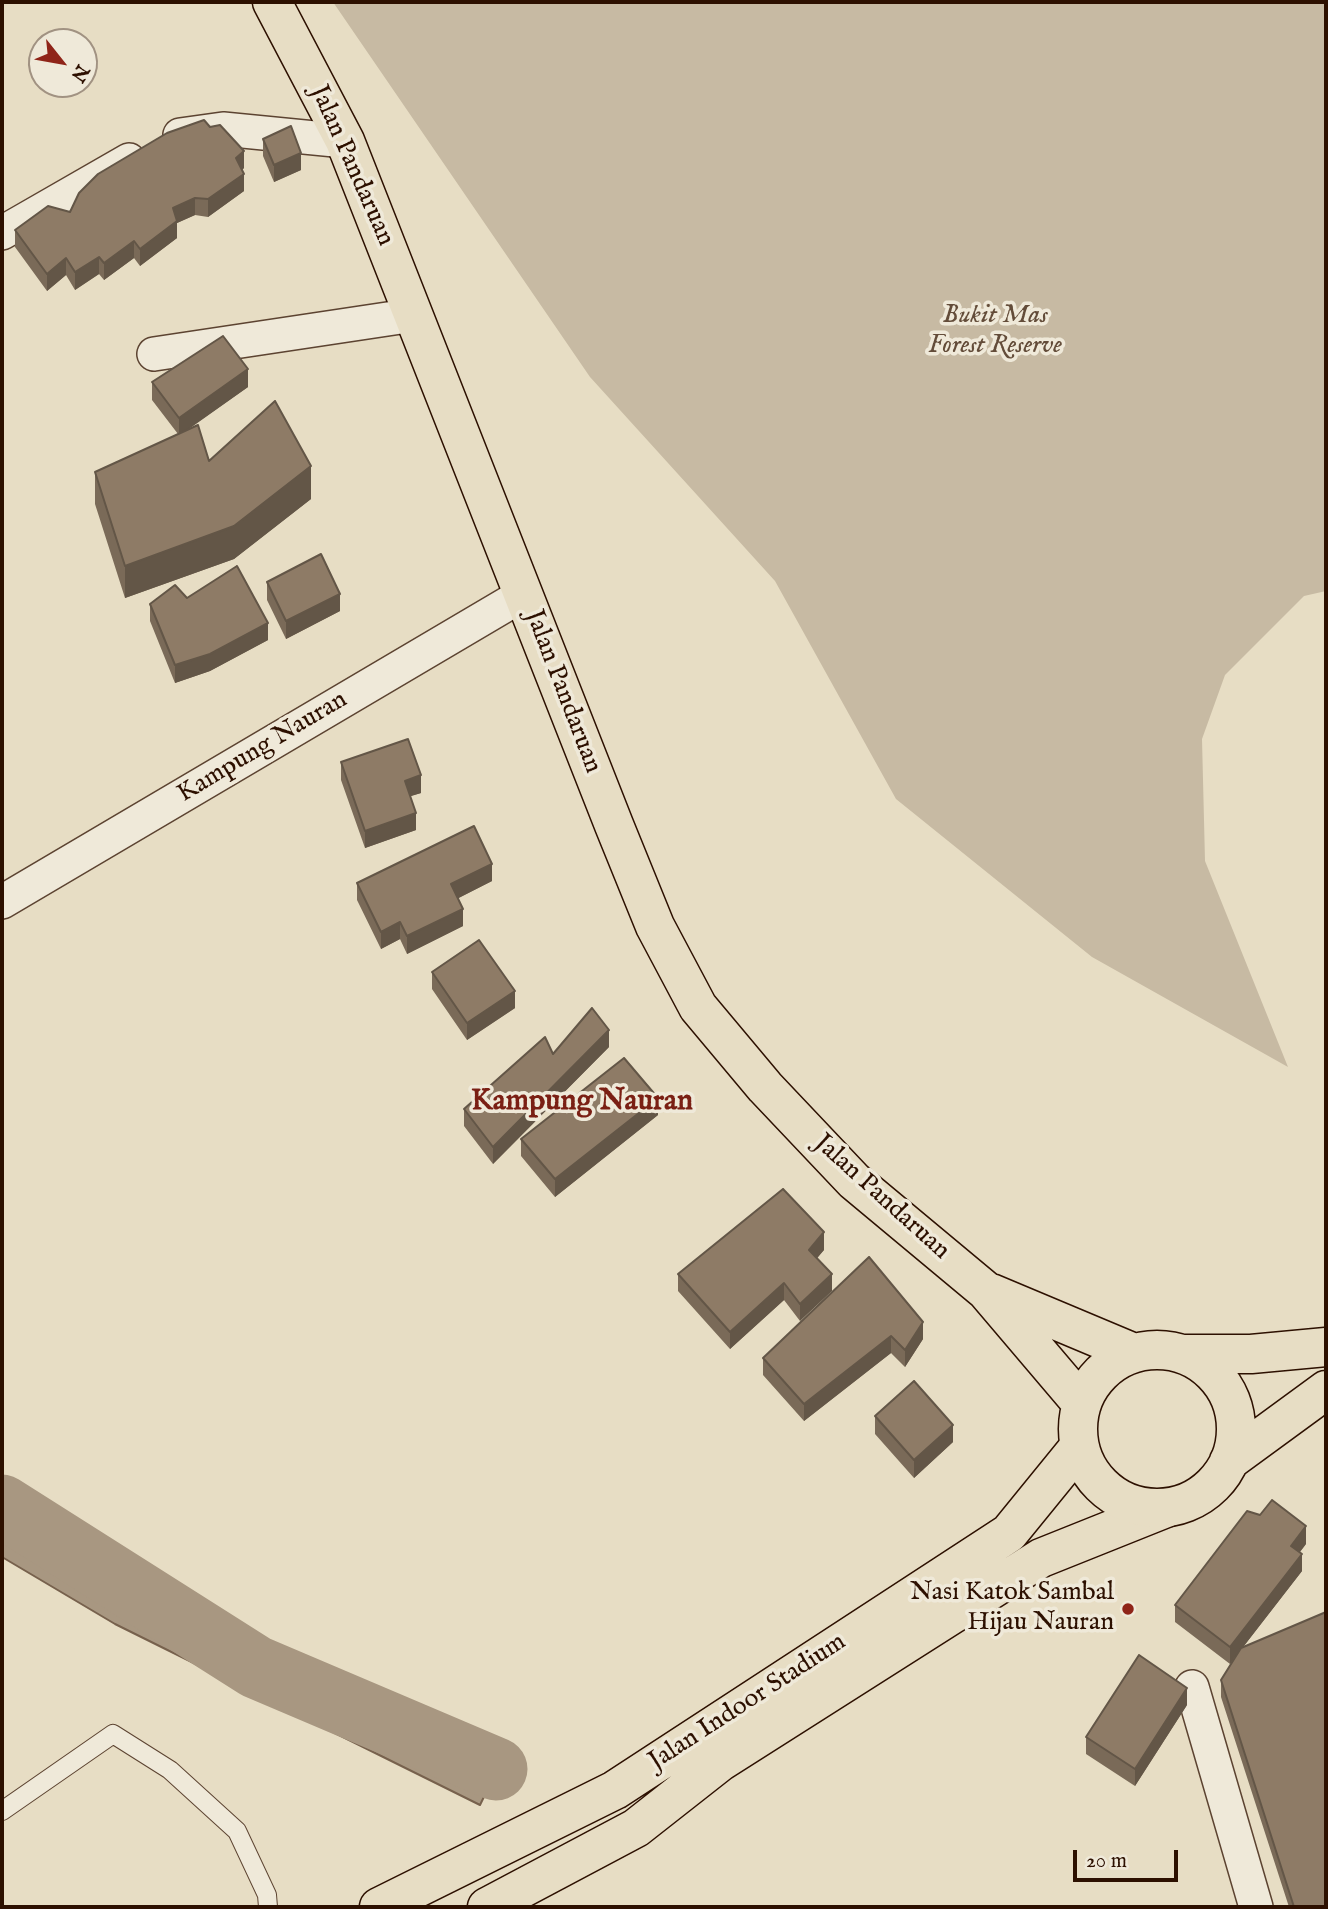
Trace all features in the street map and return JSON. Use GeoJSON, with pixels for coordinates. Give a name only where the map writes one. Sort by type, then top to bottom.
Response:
{"type":"FeatureCollection","features":[{"type":"Feature","properties":{"kind":"main road","name":"Jalan Pandaruan"},"geometry":{"type":"LineString","coordinates":[[272,2],[345,141],[655,926],[698,1007],[765,1087],[854,1181],[986,1291],[1082,1404]]}},
{"type":"Feature","properties":{"kind":"main road","name":"Jalan Pandaruan"},"geometry":{"type":"LineString","coordinates":[[986,1291],[1134,1353]]}},
{"type":"Feature","properties":{"kind":"main road"},"geometry":{"type":"LineString","coordinates":[[1182,1353],[1205,1366],[1223,1385],[1234,1409],[1236,1435],[1229,1461],[1214,1484],[1192,1500],[1166,1508],[1137,1506],[1111,1494],[1091,1473],[1079,1447],[1082,1404],[1093,1382],[1111,1364],[1134,1353],[1158,1349],[1182,1353],[1251,1354],[1326,1347]]}},
{"type":"Feature","properties":{"kind":"main road"},"geometry":{"type":"LineString","coordinates":[[1229,1461],[1326,1390]]}},
{"type":"Feature","properties":{"kind":"main road","name":"Jalan Indoor Stadium"},"geometry":{"type":"LineString","coordinates":[[379,1907],[615,1790],[998,1541],[1009,1533],[1079,1447]]}},
{"type":"Feature","properties":{"kind":"main road","name":"Jalan Indoor Stadium"},"geometry":{"type":"LineString","coordinates":[[487,1907],[636,1828],[720,1762],[1041,1558],[1166,1508]]}},
{"type":"Feature","properties":{"kind":"street"},"geometry":{"type":"LineString","coordinates":[[2,233],[153,146],[186,133],[223,129],[345,141]]}},
{"type":"Feature","properties":{"kind":"street"},"geometry":{"type":"LineString","coordinates":[[154,354],[415,315]]}},
{"type":"Feature","properties":{"kind":"street","name":"Kampung Nauran"},"geometry":{"type":"LineString","coordinates":[[2,902],[524,594]]}},
{"type":"Feature","properties":{"kind":"street"},"geometry":{"type":"LineString","coordinates":[[1192,1687],[1256,1907]]}},
{"type":"Feature","properties":{"kind":"lane"},"geometry":{"type":"LineString","coordinates":[[2,1811],[113,1734],[170,1770],[237,1831],[267,1895],[268,1907]]}},
{"type":"Feature","properties":{"kind":"green space","name":"Bukit Mas Forest Reserve"},"geometry":{"type":"Polygon","coordinates":[[[333,2],[1326,2],[1326,591],[1304,596],[1225,675],[1202,739],[1205,861],[1288,1067],[1092,957],[896,799],[775,581],[590,377],[333,2]]]}},
{"type":"Feature","properties":{"kind":"shaded area"},"geometry":{"type":"Polygon","coordinates":[[[2,1521],[135,1594],[494,1776],[480,1805],[115,1624],[2,1557],[2,1521]]]}},
{"type":"Feature","properties":{"kind":"building"},"geometry":{"type":"Polygon","coordinates":[[[204,120],[210,127],[220,125],[244,151],[236,158],[244,174],[208,199],[195,198],[173,208],[177,221],[140,249],[134,241],[104,263],[99,257],[75,272],[66,258],[47,274],[15,230],[48,206],[70,212],[79,193],[98,174],[167,133],[204,120]]]}},
{"type":"Feature","properties":{"kind":"building"},"geometry":{"type":"Polygon","coordinates":[[[291,126],[301,153],[274,165],[263,139],[291,126]]]}},
{"type":"Feature","properties":{"kind":"building"},"geometry":{"type":"Polygon","coordinates":[[[223,336],[248,369],[179,418],[152,382],[223,336]]]}},
{"type":"Feature","properties":{"kind":"building"},"geometry":{"type":"Polygon","coordinates":[[[275,401],[311,466],[234,526],[125,566],[95,472],[198,425],[209,461],[275,401]]]}},
{"type":"Feature","properties":{"kind":"building"},"geometry":{"type":"Polygon","coordinates":[[[321,554],[340,594],[286,621],[267,582],[321,554]]]}},
{"type":"Feature","properties":{"kind":"building"},"geometry":{"type":"Polygon","coordinates":[[[237,566],[268,623],[210,654],[175,665],[150,604],[175,585],[187,598],[237,566]]]}},
{"type":"Feature","properties":{"kind":"building"},"geometry":{"type":"Polygon","coordinates":[[[408,739],[421,775],[405,781],[416,813],[365,831],[341,762],[408,739]]]}},
{"type":"Feature","properties":{"kind":"building"},"geometry":{"type":"Polygon","coordinates":[[[474,826],[492,864],[451,884],[463,909],[407,936],[400,922],[381,932],[357,883],[474,826]]]}},
{"type":"Feature","properties":{"kind":"building"},"geometry":{"type":"Polygon","coordinates":[[[479,940],[515,991],[467,1023],[432,972],[479,940]]]}},
{"type":"Feature","properties":{"kind":"building"},"geometry":{"type":"Polygon","coordinates":[[[592,1008],[609,1030],[493,1147],[464,1109],[545,1037],[553,1054],[592,1008]]]}},
{"type":"Feature","properties":{"kind":"building"},"geometry":{"type":"Polygon","coordinates":[[[624,1058],[658,1098],[555,1179],[521,1139],[624,1058]]]}},
{"type":"Feature","properties":{"kind":"building"},"geometry":{"type":"Polygon","coordinates":[[[783,1189],[824,1232],[809,1250],[832,1274],[800,1304],[784,1283],[730,1332],[678,1274],[783,1189]]]}},
{"type":"Feature","properties":{"kind":"building"},"geometry":{"type":"Polygon","coordinates":[[[869,1257],[923,1322],[905,1350],[891,1336],[804,1404],[763,1358],[869,1257]]]}},
{"type":"Feature","properties":{"kind":"building"},"geometry":{"type":"Polygon","coordinates":[[[914,1381],[953,1425],[914,1460],[875,1416],[914,1381]]]}},
{"type":"Feature","properties":{"kind":"building"},"geometry":{"type":"Polygon","coordinates":[[[1272,1500],[1306,1526],[1291,1546],[1302,1554],[1230,1647],[1175,1605],[1247,1511],[1260,1515],[1272,1500]]]}},
{"type":"Feature","properties":{"kind":"building"},"geometry":{"type":"Polygon","coordinates":[[[1326,1612],[1326,1907],[1294,1907],[1221,1680],[1241,1648],[1326,1612]]]}},
{"type":"Feature","properties":{"kind":"building"},"geometry":{"type":"Polygon","coordinates":[[[1139,1655],[1187,1688],[1135,1769],[1086,1737],[1139,1655]]]}},
{"type":"Feature","properties":{"kind":"waterway"},"geometry":{"type":"LineString","coordinates":[[2,1506],[256,1667],[496,1769]]}},
{"type":"Feature","properties":{"kind":"place","name":"Nasi Katok Sambal Hijau Nauran"},"geometry":{"type":"Point","coordinates":[1128,1609]}},
{"type":"Feature","properties":{"kind":"district","name":"Kampung Nauran"},"geometry":{"type":"Point","coordinates":[582,1103]}}]}
